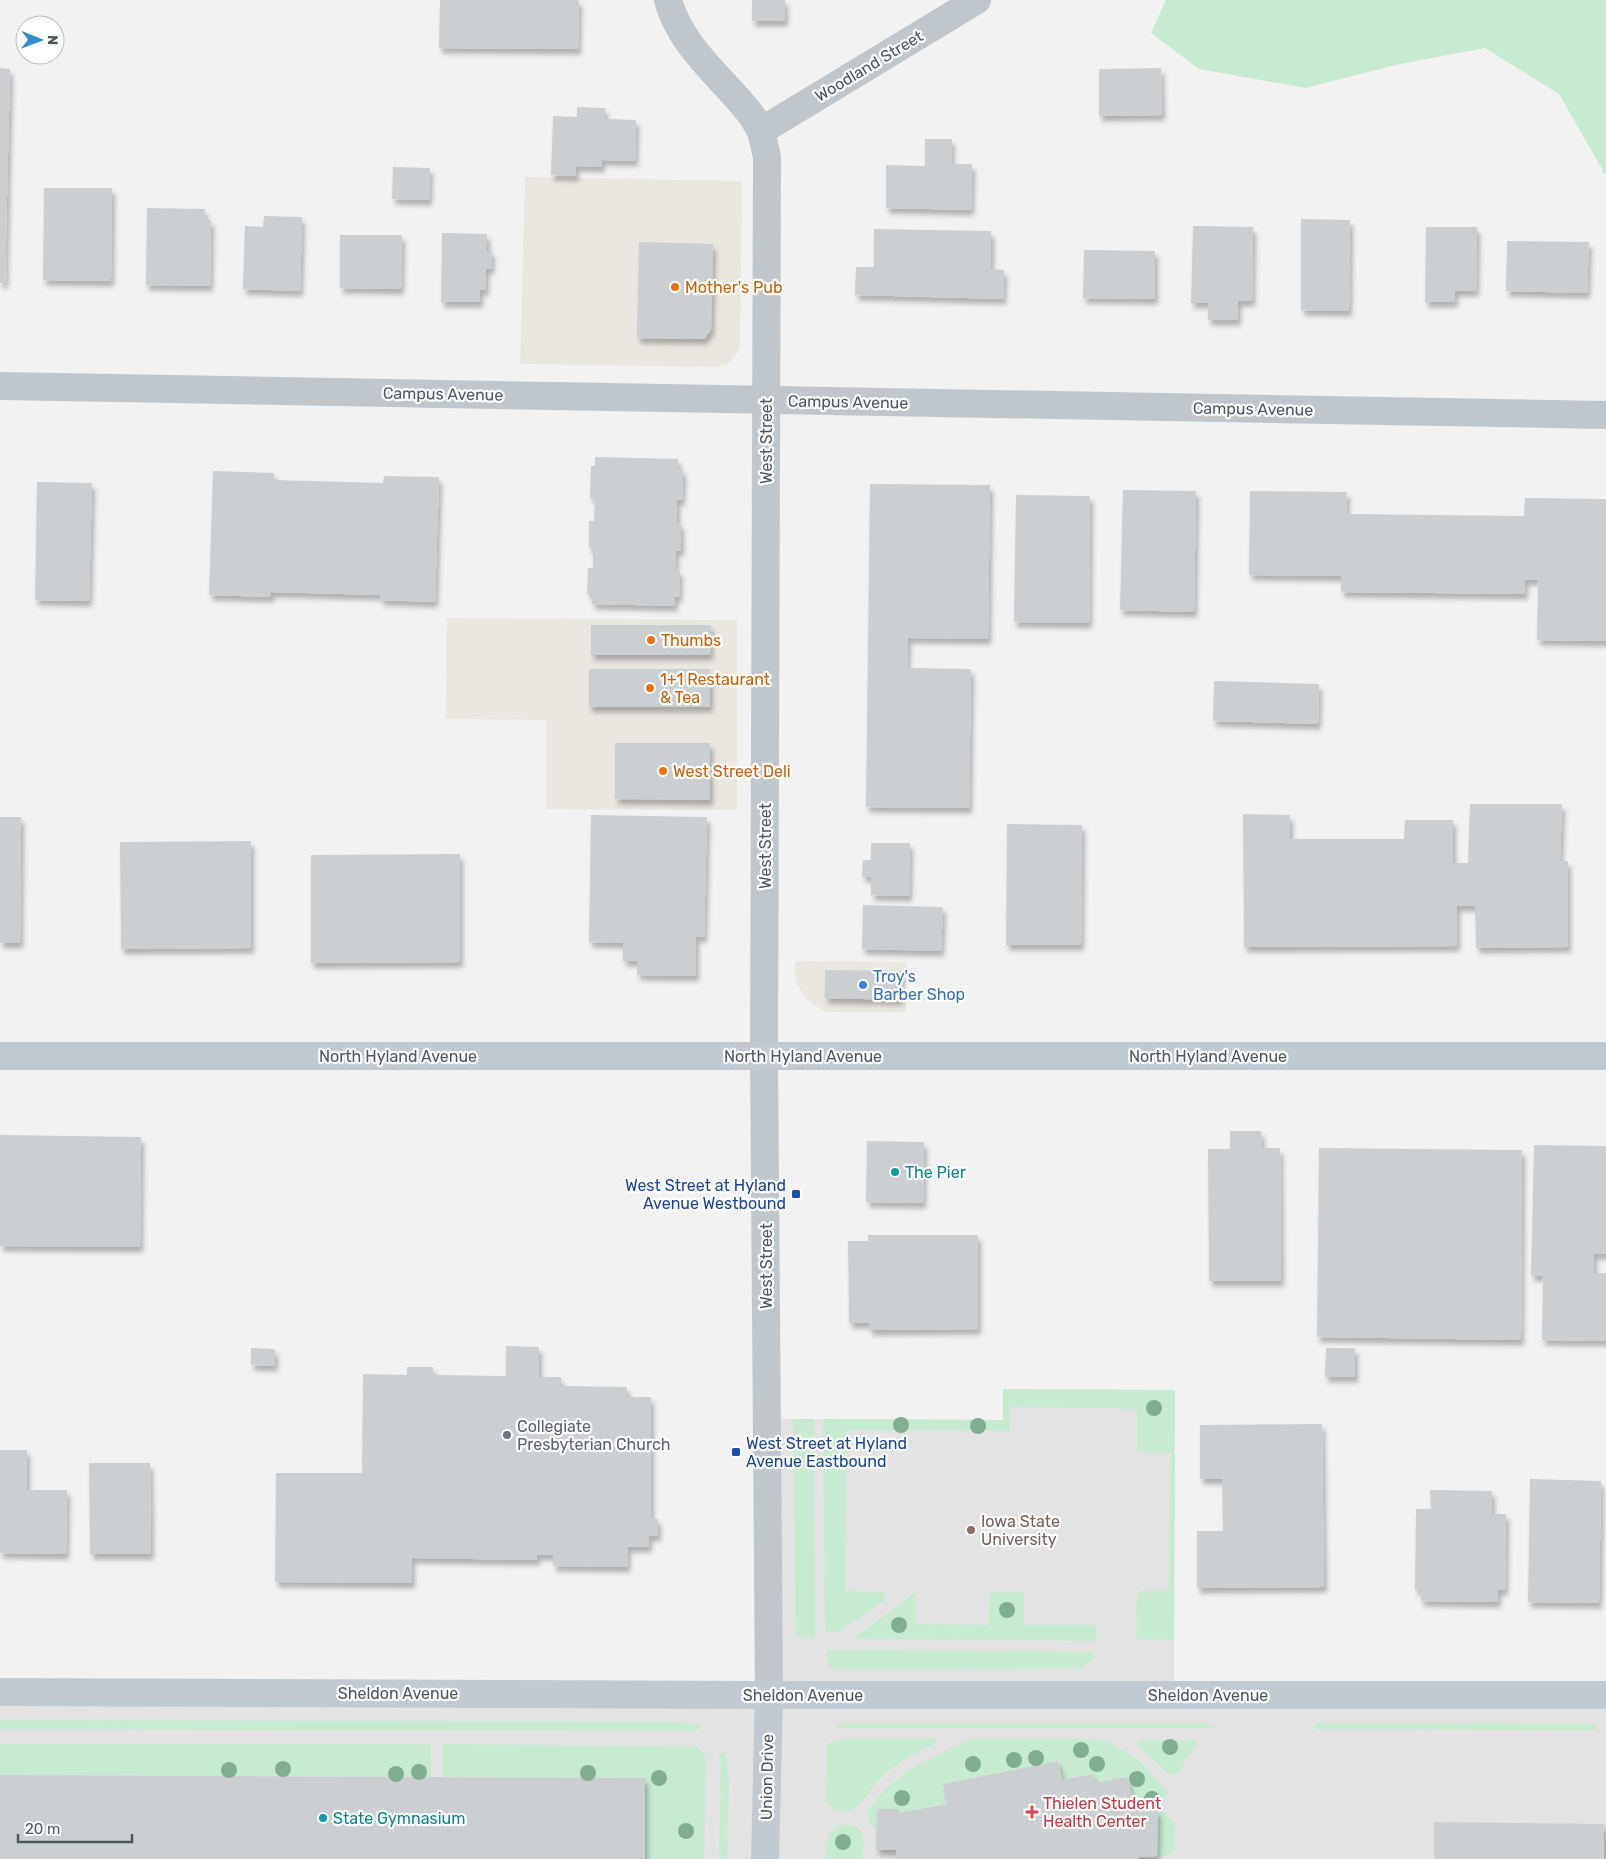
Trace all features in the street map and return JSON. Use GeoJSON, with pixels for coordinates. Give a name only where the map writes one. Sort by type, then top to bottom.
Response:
{"type":"FeatureCollection","features":[{"type":"Feature","properties":{"kind":"street","name":"West Street"},"geometry":{"type":"LineString","coordinates":[[668,0],[673,18],[683,36],[740,100],[761,131],[767,157],[764,1056],[769,1695]]}},
{"type":"Feature","properties":{"kind":"street","name":"Woodland Street"},"geometry":{"type":"LineString","coordinates":[[761,131],[977,0]]}},
{"type":"Feature","properties":{"kind":"street","name":"Campus Avenue"},"geometry":{"type":"LineString","coordinates":[[0,386],[1606,415]]}},
{"type":"Feature","properties":{"kind":"street","name":"North Hyland Avenue"},"geometry":{"type":"LineString","coordinates":[[0,1056],[1606,1056]]}},
{"type":"Feature","properties":{"kind":"street","name":"Sheldon Avenue"},"geometry":{"type":"LineString","coordinates":[[0,1692],[769,1695],[1606,1695]]}},
{"type":"Feature","properties":{"kind":"street","name":"Union Drive"},"geometry":{"type":"LineString","coordinates":[[765,1859],[769,1695]]}},
{"type":"Feature","properties":{"kind":"shaded area"},"geometry":{"type":"Polygon","coordinates":[[[525,177],[742,181],[740,347],[735,356],[727,364],[714,367],[520,364],[525,177]]]}},
{"type":"Feature","properties":{"kind":"shaded area"},"geometry":{"type":"Polygon","coordinates":[[[447,618],[737,620],[737,810],[546,809],[546,720],[446,719],[447,618]]]}},
{"type":"Feature","properties":{"kind":"shaded area"},"geometry":{"type":"Polygon","coordinates":[[[795,961],[906,962],[906,1012],[825,1012],[804,997],[796,980],[795,961]]]}},
{"type":"Feature","properties":{"kind":"shaded area","name":"Iowa State University"},"geometry":{"type":"Polygon","coordinates":[[[1003,1389],[1175,1390],[1174,1695],[1606,1695],[1606,1859],[0,1859],[0,1693],[769,1695],[767,1419],[1003,1420],[1003,1389]]]}},
{"type":"Feature","properties":{"kind":"green space"},"geometry":{"type":"Polygon","coordinates":[[[1166,0],[1606,0],[1606,176],[1559,94],[1485,48],[1400,64],[1305,88],[1199,69],[1151,33],[1166,0]]]}},
{"type":"Feature","properties":{"kind":"green space"},"geometry":{"type":"Polygon","coordinates":[[[1003,1389],[1175,1390],[1174,1640],[1136,1639],[1137,1595],[1140,1591],[1169,1591],[1171,1453],[1137,1452],[1137,1409],[1010,1407],[1010,1431],[847,1430],[845,1591],[886,1592],[884,1601],[837,1633],[825,1632],[823,1419],[1003,1420],[1003,1389]]]}},
{"type":"Feature","properties":{"kind":"green space"},"geometry":{"type":"Polygon","coordinates":[[[793,1419],[814,1419],[815,1639],[796,1635],[793,1419]]]}},
{"type":"Feature","properties":{"kind":"green space"},"geometry":{"type":"Polygon","coordinates":[[[916,1592],[916,1624],[989,1625],[990,1592],[1024,1592],[1024,1625],[1096,1625],[1096,1641],[853,1639],[916,1592]]]}},
{"type":"Feature","properties":{"kind":"green space"},"geometry":{"type":"Polygon","coordinates":[[[826,1650],[1094,1652],[1093,1660],[1080,1668],[837,1669],[829,1667],[826,1650]]]}},
{"type":"Feature","properties":{"kind":"green space"},"geometry":{"type":"Polygon","coordinates":[[[0,1720],[672,1722],[702,1725],[696,1731],[0,1729],[0,1720]]]}},
{"type":"Feature","properties":{"kind":"green space"},"geometry":{"type":"Polygon","coordinates":[[[1206,1723],[1216,1728],[837,1728],[838,1724],[1206,1723]]]}},
{"type":"Feature","properties":{"kind":"green space"},"geometry":{"type":"Polygon","coordinates":[[[1315,1723],[1584,1724],[1596,1725],[1596,1730],[1315,1729],[1315,1723]]]}},
{"type":"Feature","properties":{"kind":"green space"},"geometry":{"type":"Polygon","coordinates":[[[837,1739],[937,1739],[931,1746],[887,1772],[855,1808],[842,1812],[832,1808],[826,1799],[827,1745],[837,1739]]]}},
{"type":"Feature","properties":{"kind":"green space"},"geometry":{"type":"Polygon","coordinates":[[[970,1739],[1097,1739],[1109,1742],[1140,1761],[1168,1792],[1158,1806],[1175,1824],[1174,1850],[1168,1856],[1157,1856],[1158,1810],[1135,1810],[1127,1777],[1095,1783],[1092,1774],[1062,1780],[1058,1762],[943,1784],[947,1804],[899,1813],[899,1809],[877,1809],[876,1831],[869,1822],[868,1811],[889,1787],[927,1760],[970,1739]]]}},
{"type":"Feature","properties":{"kind":"green space"},"geometry":{"type":"Polygon","coordinates":[[[1138,1740],[1197,1740],[1195,1747],[1176,1775],[1169,1774],[1138,1746],[1138,1740]]]}},
{"type":"Feature","properties":{"kind":"green space"},"geometry":{"type":"Polygon","coordinates":[[[0,1744],[431,1744],[431,1777],[0,1775],[0,1744]]]}},
{"type":"Feature","properties":{"kind":"green space"},"geometry":{"type":"Polygon","coordinates":[[[443,1744],[697,1747],[704,1753],[706,1761],[704,1859],[645,1859],[645,1778],[443,1777],[443,1744]]]}},
{"type":"Feature","properties":{"kind":"green space"},"geometry":{"type":"Polygon","coordinates":[[[725,1751],[729,1776],[727,1859],[719,1859],[721,1767],[719,1756],[725,1751]]]}},
{"type":"Feature","properties":{"kind":"green space"},"geometry":{"type":"Polygon","coordinates":[[[841,1825],[849,1825],[860,1830],[864,1839],[862,1859],[826,1859],[829,1835],[841,1825]]]}},
{"type":"Feature","properties":{"kind":"building"},"geometry":{"type":"Polygon","coordinates":[[[440,0],[579,0],[578,49],[439,48],[440,0]]]}},
{"type":"Feature","properties":{"kind":"building"},"geometry":{"type":"Polygon","coordinates":[[[752,0],[785,0],[785,21],[752,21],[752,0]]]}},
{"type":"Feature","properties":{"kind":"building"},"geometry":{"type":"Polygon","coordinates":[[[0,68],[10,69],[5,283],[0,283],[0,68]]]}},
{"type":"Feature","properties":{"kind":"building"},"geometry":{"type":"Polygon","coordinates":[[[1161,68],[1162,115],[1099,116],[1099,69],[1161,68]]]}},
{"type":"Feature","properties":{"kind":"building"},"geometry":{"type":"Polygon","coordinates":[[[577,107],[605,108],[605,119],[636,120],[635,161],[602,160],[602,167],[576,166],[576,176],[551,175],[553,116],[577,117],[577,107]]]}},
{"type":"Feature","properties":{"kind":"building"},"geometry":{"type":"Polygon","coordinates":[[[925,139],[952,139],[951,164],[972,164],[971,210],[886,208],[886,165],[925,166],[925,139]]]}},
{"type":"Feature","properties":{"kind":"building"},"geometry":{"type":"Polygon","coordinates":[[[393,167],[430,168],[429,200],[392,199],[393,167]]]}},
{"type":"Feature","properties":{"kind":"building"},"geometry":{"type":"Polygon","coordinates":[[[44,188],[112,188],[111,281],[43,280],[44,188]]]}},
{"type":"Feature","properties":{"kind":"building"},"geometry":{"type":"Polygon","coordinates":[[[147,208],[205,209],[204,220],[211,220],[210,286],[146,285],[147,208]]]}},
{"type":"Feature","properties":{"kind":"building"},"geometry":{"type":"Polygon","coordinates":[[[264,216],[302,217],[300,291],[243,289],[245,226],[263,227],[264,216]]]}},
{"type":"Feature","properties":{"kind":"building"},"geometry":{"type":"Polygon","coordinates":[[[1301,219],[1350,220],[1349,311],[1301,310],[1301,219]]]}},
{"type":"Feature","properties":{"kind":"building"},"geometry":{"type":"Polygon","coordinates":[[[1193,226],[1253,227],[1252,301],[1238,301],[1238,320],[1208,320],[1208,303],[1191,303],[1193,226]]]}},
{"type":"Feature","properties":{"kind":"building"},"geometry":{"type":"Polygon","coordinates":[[[1426,227],[1477,227],[1476,291],[1455,291],[1455,302],[1425,302],[1426,227]]]}},
{"type":"Feature","properties":{"kind":"building"},"geometry":{"type":"Polygon","coordinates":[[[874,229],[991,231],[991,269],[1004,270],[1003,299],[855,295],[856,267],[874,267],[874,229]]]}},
{"type":"Feature","properties":{"kind":"building"},"geometry":{"type":"Polygon","coordinates":[[[442,233],[487,234],[487,251],[492,251],[491,269],[486,269],[486,290],[480,290],[480,302],[441,302],[442,233]]]}},
{"type":"Feature","properties":{"kind":"building"},"geometry":{"type":"Polygon","coordinates":[[[340,235],[402,235],[401,289],[340,288],[340,235]]]}},
{"type":"Feature","properties":{"kind":"building"},"geometry":{"type":"Polygon","coordinates":[[[1507,241],[1589,242],[1587,293],[1506,291],[1507,241]]]}},
{"type":"Feature","properties":{"kind":"building","name":"Mother's Pub"},"geometry":{"type":"Polygon","coordinates":[[[639,242],[713,244],[711,330],[704,339],[637,338],[639,242]]]}},
{"type":"Feature","properties":{"kind":"building"},"geometry":{"type":"Polygon","coordinates":[[[1084,250],[1155,251],[1155,299],[1083,298],[1084,250]]]}},
{"type":"Feature","properties":{"kind":"building"},"geometry":{"type":"Polygon","coordinates":[[[595,457],[678,459],[678,469],[683,469],[682,500],[677,500],[677,523],[681,524],[681,551],[676,550],[675,570],[680,571],[679,597],[675,597],[675,606],[592,604],[592,594],[587,594],[588,568],[593,568],[593,549],[589,548],[589,521],[594,521],[595,498],[590,498],[591,466],[595,466],[595,457]]]}},
{"type":"Feature","properties":{"kind":"building"},"geometry":{"type":"Polygon","coordinates":[[[213,471],[274,473],[274,480],[383,483],[384,476],[439,477],[435,602],[380,600],[380,595],[271,592],[271,597],[209,595],[213,471]]]}},
{"type":"Feature","properties":{"kind":"building"},"geometry":{"type":"Polygon","coordinates":[[[37,482],[92,483],[89,601],[35,600],[37,482]]]}},
{"type":"Feature","properties":{"kind":"building"},"geometry":{"type":"Polygon","coordinates":[[[870,484],[990,485],[988,639],[908,638],[907,668],[971,669],[969,808],[866,807],[870,484]]]}},
{"type":"Feature","properties":{"kind":"building"},"geometry":{"type":"Polygon","coordinates":[[[1123,490],[1196,491],[1194,612],[1120,610],[1123,490]]]}},
{"type":"Feature","properties":{"kind":"building"},"geometry":{"type":"Polygon","coordinates":[[[1250,491],[1347,492],[1346,514],[1524,516],[1525,498],[1606,499],[1606,641],[1537,640],[1538,580],[1525,580],[1525,594],[1341,592],[1341,576],[1249,575],[1250,491]]]}},
{"type":"Feature","properties":{"kind":"building"},"geometry":{"type":"Polygon","coordinates":[[[1016,495],[1090,496],[1089,623],[1014,622],[1016,495]]]}},
{"type":"Feature","properties":{"kind":"building","name":"Thumbs"},"geometry":{"type":"Polygon","coordinates":[[[591,625],[711,625],[710,655],[591,655],[591,625]]]}},
{"type":"Feature","properties":{"kind":"building","name":"1+1 Restaurant & Tea"},"geometry":{"type":"Polygon","coordinates":[[[589,669],[710,669],[710,707],[589,707],[589,669]]]}},
{"type":"Feature","properties":{"kind":"building"},"geometry":{"type":"Polygon","coordinates":[[[1214,681],[1319,684],[1318,724],[1213,721],[1214,681]]]}},
{"type":"Feature","properties":{"kind":"building","name":"West Street Deli"},"geometry":{"type":"Polygon","coordinates":[[[615,743],[710,743],[710,800],[615,799],[615,743]]]}},
{"type":"Feature","properties":{"kind":"building"},"geometry":{"type":"Polygon","coordinates":[[[1470,804],[1562,804],[1560,861],[1568,861],[1568,947],[1476,948],[1475,906],[1457,906],[1457,946],[1244,947],[1243,814],[1290,815],[1290,839],[1404,839],[1405,820],[1453,820],[1453,863],[1468,863],[1470,804]]]}},
{"type":"Feature","properties":{"kind":"building"},"geometry":{"type":"Polygon","coordinates":[[[591,815],[707,817],[704,937],[696,937],[696,976],[637,975],[637,961],[623,961],[623,943],[589,942],[591,815]]]}},
{"type":"Feature","properties":{"kind":"building"},"geometry":{"type":"Polygon","coordinates":[[[0,817],[21,817],[20,943],[0,943],[0,817]]]}},
{"type":"Feature","properties":{"kind":"building"},"geometry":{"type":"Polygon","coordinates":[[[1007,824],[1082,825],[1081,945],[1006,945],[1007,824]]]}},
{"type":"Feature","properties":{"kind":"building"},"geometry":{"type":"Polygon","coordinates":[[[251,841],[251,948],[121,949],[120,842],[251,841]]]}},
{"type":"Feature","properties":{"kind":"building"},"geometry":{"type":"Polygon","coordinates":[[[871,843],[910,843],[909,896],[871,895],[871,877],[862,877],[863,860],[871,860],[871,843]]]}},
{"type":"Feature","properties":{"kind":"building"},"geometry":{"type":"Polygon","coordinates":[[[460,854],[460,962],[311,963],[311,855],[460,854]]]}},
{"type":"Feature","properties":{"kind":"building"},"geometry":{"type":"Polygon","coordinates":[[[863,905],[943,907],[941,951],[862,949],[863,905]]]}},
{"type":"Feature","properties":{"kind":"building","name":"Troy's Barber Shop"},"geometry":{"type":"Polygon","coordinates":[[[825,970],[901,971],[900,1000],[825,998],[825,970]]]}},
{"type":"Feature","properties":{"kind":"building"},"geometry":{"type":"Polygon","coordinates":[[[1230,1131],[1261,1131],[1262,1148],[1280,1148],[1281,1281],[1209,1281],[1208,1149],[1230,1149],[1230,1131]]]}},
{"type":"Feature","properties":{"kind":"building"},"geometry":{"type":"Polygon","coordinates":[[[0,1135],[141,1137],[140,1247],[0,1246],[0,1135]]]}},
{"type":"Feature","properties":{"kind":"building","name":"The Pier"},"geometry":{"type":"Polygon","coordinates":[[[867,1141],[924,1142],[923,1203],[866,1202],[867,1141]]]}},
{"type":"Feature","properties":{"kind":"building"},"geometry":{"type":"Polygon","coordinates":[[[1534,1145],[1606,1146],[1606,1254],[1594,1254],[1594,1273],[1606,1273],[1606,1341],[1542,1340],[1543,1276],[1531,1276],[1534,1145]]]}},
{"type":"Feature","properties":{"kind":"building"},"geometry":{"type":"Polygon","coordinates":[[[1319,1148],[1522,1150],[1521,1340],[1317,1337],[1319,1148]]]}},
{"type":"Feature","properties":{"kind":"building"},"geometry":{"type":"Polygon","coordinates":[[[868,1235],[978,1235],[978,1329],[869,1330],[869,1323],[849,1323],[848,1241],[868,1241],[868,1235]]]}},
{"type":"Feature","properties":{"kind":"building","name":"Collegiate Presbyterian Church"},"geometry":{"type":"Polygon","coordinates":[[[506,1346],[539,1347],[539,1377],[561,1377],[561,1386],[627,1387],[627,1397],[651,1397],[651,1518],[658,1519],[658,1536],[649,1536],[649,1547],[628,1547],[627,1567],[553,1566],[553,1555],[537,1555],[537,1560],[412,1558],[412,1583],[275,1582],[276,1473],[362,1473],[363,1374],[407,1375],[407,1367],[433,1367],[433,1375],[506,1376],[506,1346]]]}},
{"type":"Feature","properties":{"kind":"building"},"geometry":{"type":"Polygon","coordinates":[[[251,1348],[275,1349],[275,1366],[251,1365],[251,1348]]]}},
{"type":"Feature","properties":{"kind":"building"},"geometry":{"type":"Polygon","coordinates":[[[1326,1348],[1355,1348],[1355,1377],[1325,1377],[1326,1348]]]}},
{"type":"Feature","properties":{"kind":"building"},"geometry":{"type":"Polygon","coordinates":[[[1322,1424],[1324,1587],[1197,1588],[1197,1531],[1223,1531],[1222,1479],[1200,1479],[1200,1425],[1322,1424]]]}},
{"type":"Feature","properties":{"kind":"building"},"geometry":{"type":"Polygon","coordinates":[[[0,1450],[27,1450],[27,1490],[67,1490],[66,1554],[0,1553],[0,1450]]]}},
{"type":"Feature","properties":{"kind":"building"},"geometry":{"type":"Polygon","coordinates":[[[89,1463],[150,1463],[151,1554],[90,1554],[89,1463]]]}},
{"type":"Feature","properties":{"kind":"building"},"geometry":{"type":"Polygon","coordinates":[[[1530,1479],[1601,1481],[1599,1603],[1528,1602],[1530,1479]]]}},
{"type":"Feature","properties":{"kind":"building"},"geometry":{"type":"Polygon","coordinates":[[[1430,1490],[1492,1491],[1492,1514],[1506,1514],[1505,1590],[1498,1590],[1498,1602],[1421,1601],[1420,1590],[1415,1590],[1416,1509],[1431,1509],[1430,1490]]]}},
{"type":"Feature","properties":{"kind":"building","name":"Thielen Student Health Center"},"geometry":{"type":"Polygon","coordinates":[[[1058,1761],[1062,1780],[1093,1774],[1095,1783],[1127,1777],[1135,1810],[1158,1810],[1157,1856],[1139,1857],[1139,1859],[896,1859],[896,1850],[876,1850],[877,1809],[899,1809],[899,1813],[947,1804],[943,1784],[1058,1761]]]}},
{"type":"Feature","properties":{"kind":"building","name":"State Gymnasium"},"geometry":{"type":"Polygon","coordinates":[[[0,1775],[645,1778],[645,1859],[0,1859],[0,1775]]]}},
{"type":"Feature","properties":{"kind":"building"},"geometry":{"type":"Polygon","coordinates":[[[1434,1822],[1604,1824],[1604,1859],[1434,1859],[1434,1822]]]}},
{"type":"Feature","properties":{"kind":"place","name":"Mother's Pub"},"geometry":{"type":"Point","coordinates":[675,287]}},
{"type":"Feature","properties":{"kind":"place","name":"Thumbs"},"geometry":{"type":"Point","coordinates":[651,640]}},
{"type":"Feature","properties":{"kind":"place","name":"1+1 Restaurant & Tea"},"geometry":{"type":"Point","coordinates":[650,688]}},
{"type":"Feature","properties":{"kind":"place","name":"West Street Deli"},"geometry":{"type":"Point","coordinates":[663,771]}},
{"type":"Feature","properties":{"kind":"place","name":"Troy's Barber Shop"},"geometry":{"type":"Point","coordinates":[863,985]}},
{"type":"Feature","properties":{"kind":"place","name":"The Pier"},"geometry":{"type":"Point","coordinates":[895,1172]}},
{"type":"Feature","properties":{"kind":"place","name":"West Street at Hyland Avenue Westbound"},"geometry":{"type":"Point","coordinates":[796,1194]}},
{"type":"Feature","properties":{"kind":"place","name":"Collegiate Presbyterian Church"},"geometry":{"type":"Point","coordinates":[507,1435]}},
{"type":"Feature","properties":{"kind":"place","name":"West Street at Hyland Avenue Eastbound"},"geometry":{"type":"Point","coordinates":[736,1452]}},
{"type":"Feature","properties":{"kind":"place","name":"Iowa State University"},"geometry":{"type":"Point","coordinates":[971,1530]}},
{"type":"Feature","properties":{"kind":"place","name":"Thielen Student Health Center"},"geometry":{"type":"Point","coordinates":[1032,1812]}},
{"type":"Feature","properties":{"kind":"place","name":"State Gymnasium"},"geometry":{"type":"Point","coordinates":[323,1818]}}]}
